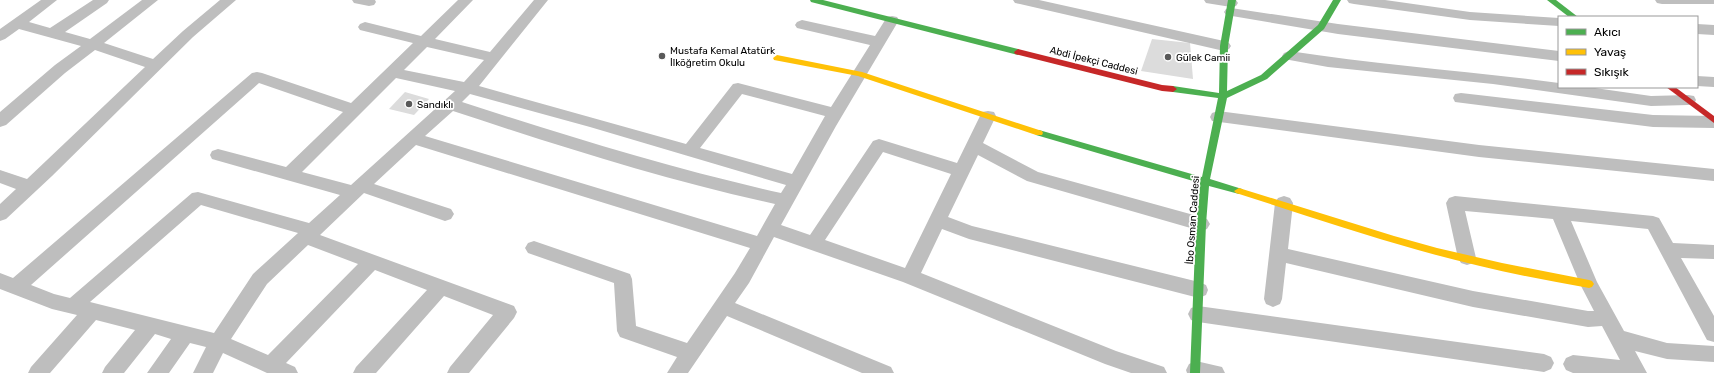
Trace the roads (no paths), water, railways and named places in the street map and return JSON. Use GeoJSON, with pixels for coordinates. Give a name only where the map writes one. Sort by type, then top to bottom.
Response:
{"type":"FeatureCollection","features":[{"type":"Feature","properties":{"kind":"street"},"geometry":{"type":"LineString","coordinates":[[0,36],[50,0]]}},
{"type":"Feature","properties":{"kind":"street"},"geometry":{"type":"LineString","coordinates":[[53,33],[102,0]]}},
{"type":"Feature","properties":{"kind":"street"},"geometry":{"type":"LineString","coordinates":[[0,121],[60,69],[151,0]]}},
{"type":"Feature","properties":{"kind":"street"},"geometry":{"type":"LineString","coordinates":[[0,214],[29,188],[188,34],[229,0]]}},
{"type":"Feature","properties":{"kind":"street"},"geometry":{"type":"LineString","coordinates":[[289,174],[466,0]]}},
{"type":"Feature","properties":{"kind":"street"},"geometry":{"type":"LineString","coordinates":[[203,373],[218,342],[260,279],[467,88],[494,58],[541,0]]}},
{"type":"Feature","properties":{"kind":"street","name":"Abdi İpekçi Caddesi"},"geometry":{"type":"LineString","coordinates":[[814,0],[846,4],[892,20],[1162,88],[1223,96]]}},
{"type":"Feature","properties":{"kind":"street"},"geometry":{"type":"LineString","coordinates":[[1020,0],[1224,46]]}},
{"type":"Feature","properties":{"kind":"street"},"geometry":{"type":"LineString","coordinates":[[1211,0],[1321,26],[1558,56]]}},
{"type":"Feature","properties":{"kind":"street"},"geometry":{"type":"LineString","coordinates":[[1223,96],[1264,77],[1289,56],[1321,26],[1337,0]]}},
{"type":"Feature","properties":{"kind":"street"},"geometry":{"type":"LineString","coordinates":[[1354,0],[1470,16],[1558,22]]}},
{"type":"Feature","properties":{"kind":"street"},"geometry":{"type":"LineString","coordinates":[[1551,0],[1573,16]]}},
{"type":"Feature","properties":{"kind":"street"},"geometry":{"type":"LineString","coordinates":[[1662,0],[1714,0]]}},
{"type":"Feature","properties":{"kind":"street","name":"İbo Osman Caddesi"},"geometry":{"type":"LineString","coordinates":[[1195,372],[1204,182],[1223,96],[1224,46],[1231,5]]}},
{"type":"Feature","properties":{"kind":"street"},"geometry":{"type":"LineString","coordinates":[[677,373],[742,278],[834,114],[892,20]]}},
{"type":"Feature","properties":{"kind":"street"},"geometry":{"type":"LineString","coordinates":[[18,24],[93,44],[156,65]]}},
{"type":"Feature","properties":{"kind":"street"},"geometry":{"type":"LineString","coordinates":[[802,25],[879,42]]}},
{"type":"Feature","properties":{"kind":"street"},"geometry":{"type":"LineString","coordinates":[[365,27],[494,58]]}},
{"type":"Feature","properties":{"kind":"street"},"geometry":{"type":"LineString","coordinates":[[1698,29],[1714,30]]}},
{"type":"Feature","properties":{"kind":"street"},"geometry":{"type":"LineString","coordinates":[[1289,56],[1328,62],[1493,79],[1651,101],[1688,100]]}},
{"type":"Feature","properties":{"kind":"street"},"geometry":{"type":"LineString","coordinates":[[778,58],[859,74],[988,116],[1204,182],[1284,203],[1416,246],[1528,273],[1590,284]]}},
{"type":"Feature","properties":{"kind":"street"},"geometry":{"type":"LineString","coordinates":[[392,72],[467,88],[592,122],[796,182]]}},
{"type":"Feature","properties":{"kind":"street"},"geometry":{"type":"LineString","coordinates":[[288,373],[218,342],[52,301],[8,284],[257,77],[354,110]]}},
{"type":"Feature","properties":{"kind":"street"},"geometry":{"type":"LineString","coordinates":[[1698,81],[1714,82]]}},
{"type":"Feature","properties":{"kind":"street"},"geometry":{"type":"LineString","coordinates":[[689,151],[738,88],[834,114]]}},
{"type":"Feature","properties":{"kind":"street"},"geometry":{"type":"LineString","coordinates":[[1671,88],[1714,121]]}},
{"type":"Feature","properties":{"kind":"street"},"geometry":{"type":"LineString","coordinates":[[1461,98],[1653,121],[1714,121]]}},
{"type":"Feature","properties":{"kind":"street"},"geometry":{"type":"LineString","coordinates":[[450,104],[592,150],[745,192],[785,200]]}},
{"type":"Feature","properties":{"kind":"street"},"geometry":{"type":"LineString","coordinates":[[910,277],[988,116]]}},
{"type":"Feature","properties":{"kind":"street"},"geometry":{"type":"LineString","coordinates":[[1218,117],[1479,151],[1714,175]]}},
{"type":"Feature","properties":{"kind":"street"},"geometry":{"type":"LineString","coordinates":[[413,138],[765,236],[814,243],[910,277],[1112,358],[1158,373]]}},
{"type":"Feature","properties":{"kind":"street"},"geometry":{"type":"LineString","coordinates":[[814,243],[879,145],[961,171]]}},
{"type":"Feature","properties":{"kind":"street"},"geometry":{"type":"LineString","coordinates":[[973,145],[1033,177],[1201,224]]}},
{"type":"Feature","properties":{"kind":"street"},"geometry":{"type":"LineString","coordinates":[[218,155],[289,174],[358,189],[445,214]]}},
{"type":"Feature","properties":{"kind":"street"},"geometry":{"type":"LineString","coordinates":[[0,176],[29,188]]}},
{"type":"Feature","properties":{"kind":"street"},"geometry":{"type":"LineString","coordinates":[[73,306],[198,198],[309,234],[373,261],[507,312],[456,373]]}},
{"type":"Feature","properties":{"kind":"street"},"geometry":{"type":"LineString","coordinates":[[1273,299],[1284,203]]}},
{"type":"Feature","properties":{"kind":"street"},"geometry":{"type":"LineString","coordinates":[[1467,258],[1455,203],[1653,223],[1714,334]]}},
{"type":"Feature","properties":{"kind":"street"},"geometry":{"type":"LineString","coordinates":[[1559,214],[1590,284],[1636,371]]}},
{"type":"Feature","properties":{"kind":"street"},"geometry":{"type":"LineString","coordinates":[[937,220],[969,232],[1199,290]]}},
{"type":"Feature","properties":{"kind":"street"},"geometry":{"type":"LineString","coordinates":[[534,248],[623,279],[627,331],[690,353]]}},
{"type":"Feature","properties":{"kind":"street"},"geometry":{"type":"LineString","coordinates":[[1668,250],[1714,252]]}},
{"type":"Feature","properties":{"kind":"street"},"geometry":{"type":"LineString","coordinates":[[1278,254],[1473,299],[1588,319],[1608,318]]}},
{"type":"Feature","properties":{"kind":"street"},"geometry":{"type":"LineString","coordinates":[[270,365],[373,261]]}},
{"type":"Feature","properties":{"kind":"street"},"geometry":{"type":"LineString","coordinates":[[363,373],[441,287]]}},
{"type":"Feature","properties":{"kind":"street"},"geometry":{"type":"LineString","coordinates":[[723,306],[884,373]]}},
{"type":"Feature","properties":{"kind":"street"},"geometry":{"type":"LineString","coordinates":[[38,373],[92,311]]}},
{"type":"Feature","properties":{"kind":"street"},"geometry":{"type":"LineString","coordinates":[[1198,314],[1544,363]]}},
{"type":"Feature","properties":{"kind":"street"},"geometry":{"type":"LineString","coordinates":[[112,373],[150,326]]}},
{"type":"Feature","properties":{"kind":"street"},"geometry":{"type":"LineString","coordinates":[[157,373],[186,334]]}},
{"type":"Feature","properties":{"kind":"street"},"geometry":{"type":"LineString","coordinates":[[1618,338],[1666,351],[1714,354]]}},
{"type":"Feature","properties":{"kind":"street"},"geometry":{"type":"LineString","coordinates":[[1573,364],[1636,371]]}},
{"type":"Feature","properties":{"kind":"street"},"geometry":{"type":"LineString","coordinates":[[1195,372],[1215,373]]}},
{"type":"Feature","properties":{"kind":"place","name":"Mustafa Kemal Atatürk İlköğretim Okulu"},"geometry":{"type":"Point","coordinates":[662,56]}},
{"type":"Feature","properties":{"kind":"place","name":"Gülek Camii"},"geometry":{"type":"Point","coordinates":[1168,57]}},
{"type":"Feature","properties":{"kind":"place","name":"Sandıklı"},"geometry":{"type":"Point","coordinates":[409,104]}}]}
